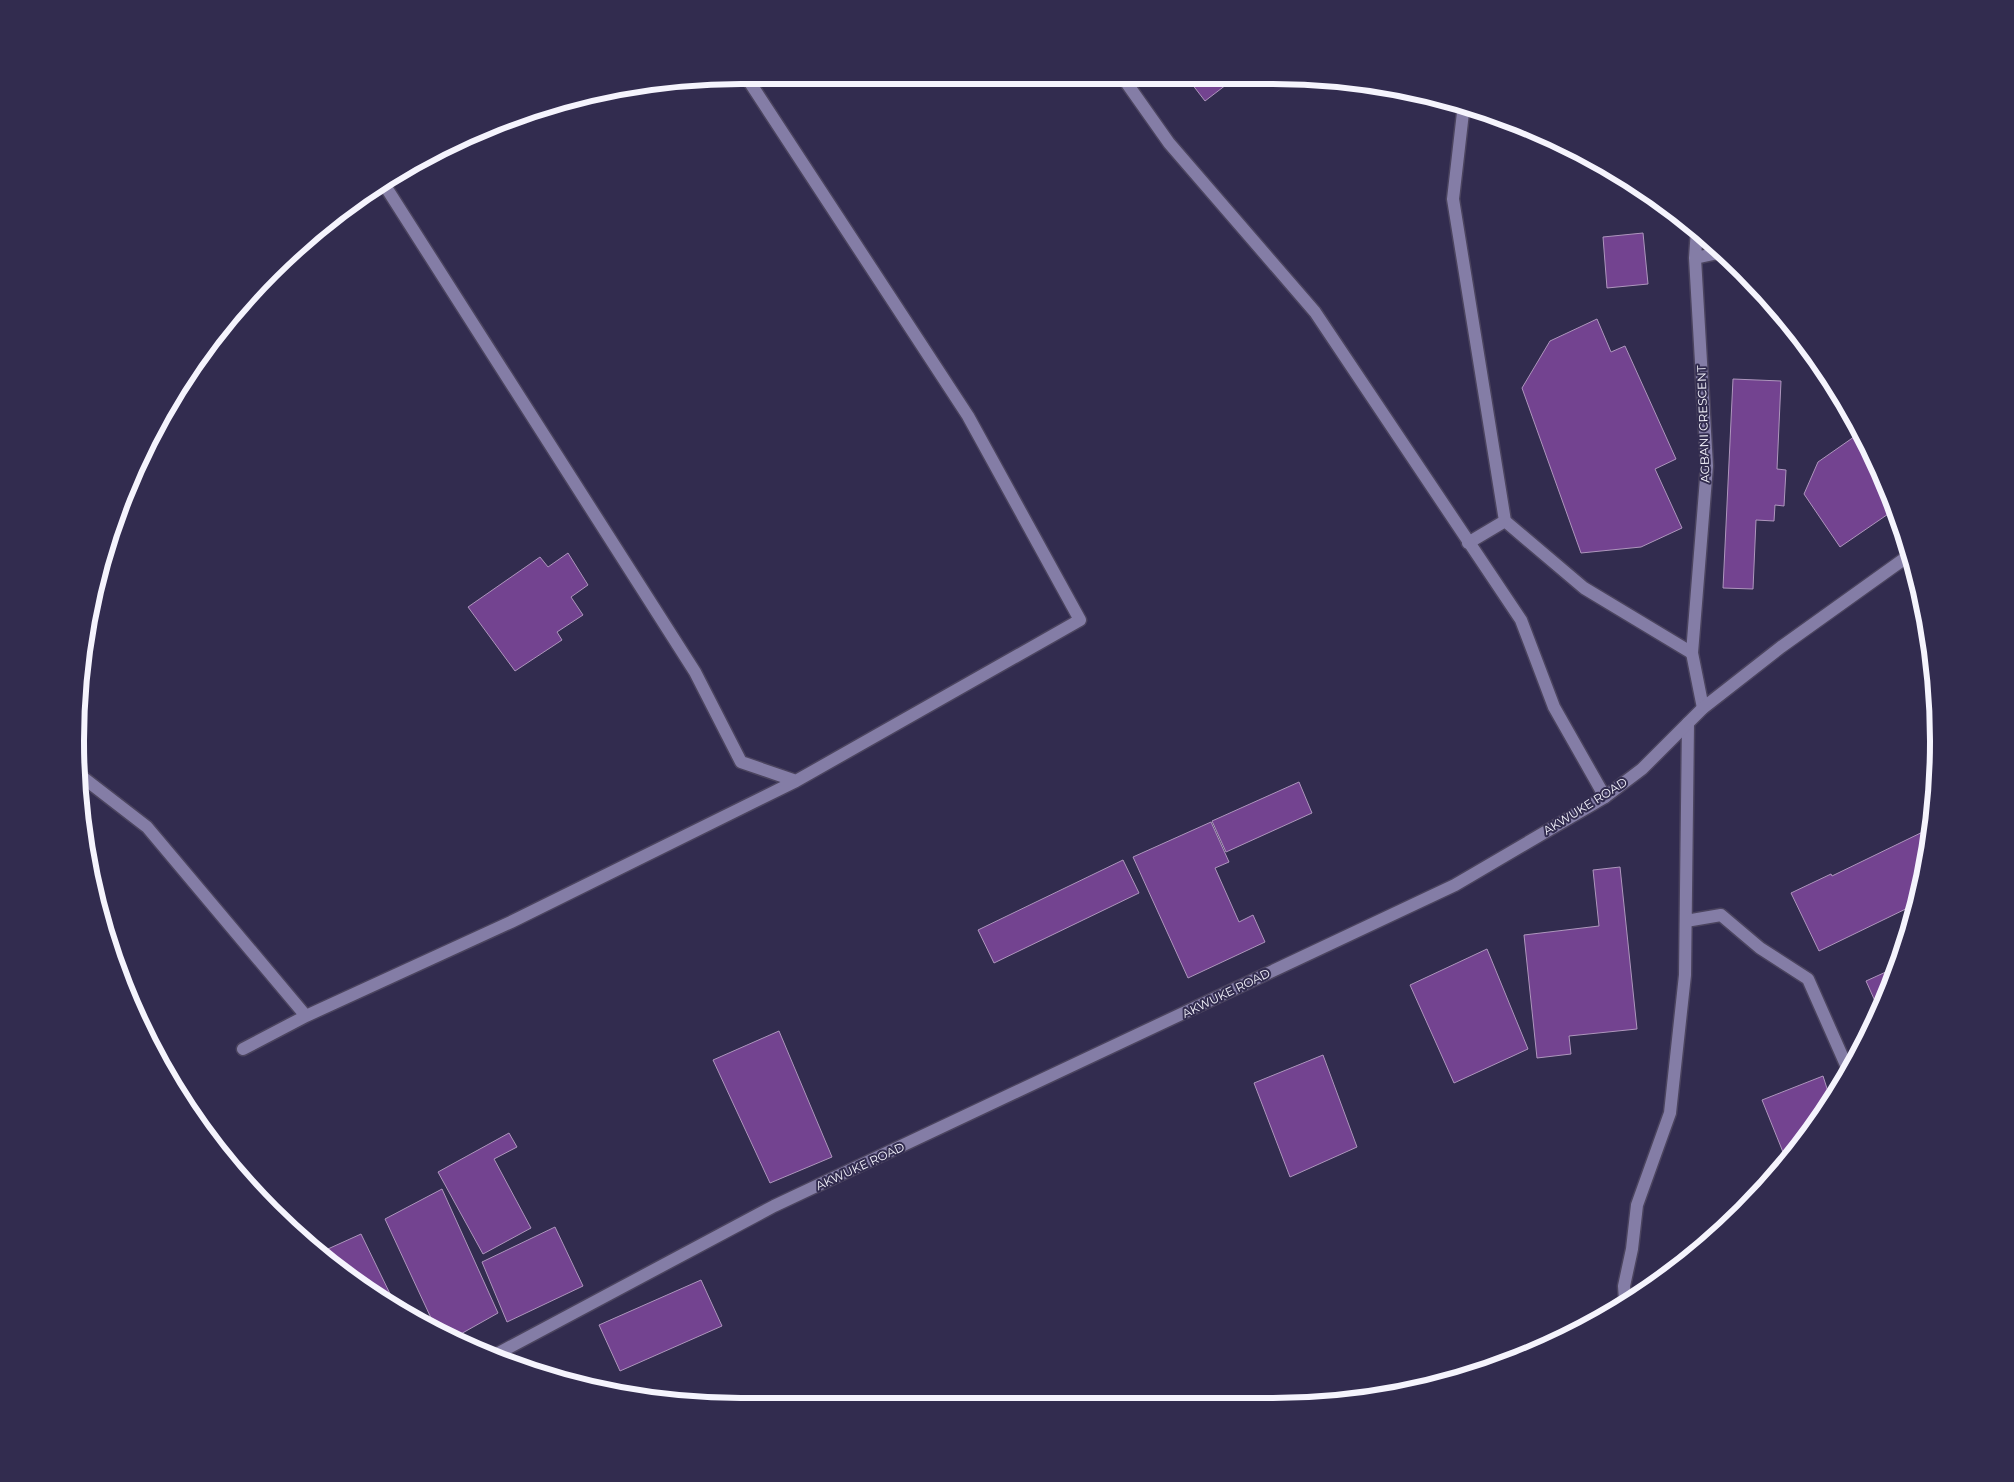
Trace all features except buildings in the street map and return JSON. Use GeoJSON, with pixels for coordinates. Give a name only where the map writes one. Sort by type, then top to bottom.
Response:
{"type":"FeatureCollection","features":[{"type":"Feature","properties":{"kind":"street"},"geometry":{"type":"LineString","coordinates":[[243,1049],[306,1016],[511,922],[796,780],[1080,620],[968,416],[751,84]]}},
{"type":"Feature","properties":{"kind":"street"},"geometry":{"type":"LineString","coordinates":[[1127,84],[1169,143],[1315,312],[1521,620],[1554,707],[1605,797]]}},
{"type":"Feature","properties":{"kind":"street"},"geometry":{"type":"LineString","coordinates":[[1463,112],[1454,199],[1505,520],[1584,588],[1692,653]]}},
{"type":"Feature","properties":{"kind":"street"},"geometry":{"type":"LineString","coordinates":[[387,188],[695,672],[741,762],[796,780]]}},
{"type":"Feature","properties":{"kind":"street","name":"AGBANI CRESCENT"},"geometry":{"type":"LineString","coordinates":[[1696,239],[1695,258],[1707,466],[1692,653],[1703,708]]}},
{"type":"Feature","properties":{"kind":"street"},"geometry":{"type":"LineString","coordinates":[[1695,258],[1714,254]]}},
{"type":"Feature","properties":{"kind":"street"},"geometry":{"type":"LineString","coordinates":[[1468,543],[1505,520]]}},
{"type":"Feature","properties":{"kind":"street","name":"AKWUKE ROAD"},"geometry":{"type":"LineString","coordinates":[[500,1352],[774,1206],[1455,885],[1605,797],[1642,769],[1703,708],[1780,647],[1904,559]]}},
{"type":"Feature","properties":{"kind":"street"},"geometry":{"type":"LineString","coordinates":[[1625,1296],[1624,1286],[1632,1249],[1637,1205],[1670,1113],[1685,975],[1688,723]]}},
{"type":"Feature","properties":{"kind":"street"},"geometry":{"type":"LineString","coordinates":[[85,779],[147,827],[306,1016]]}},
{"type":"Feature","properties":{"kind":"street"},"geometry":{"type":"LineString","coordinates":[[1686,921],[1721,915],[1760,948],[1808,979],[1845,1064]]}}]}
